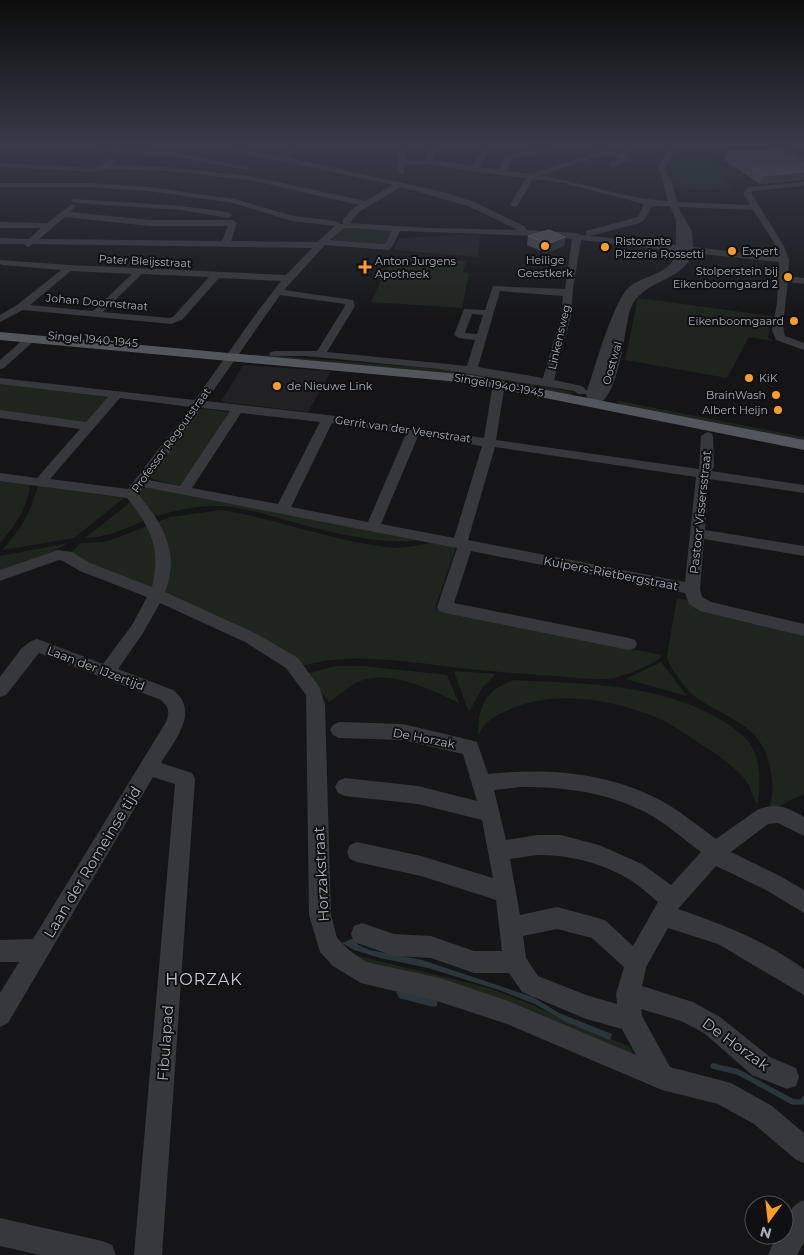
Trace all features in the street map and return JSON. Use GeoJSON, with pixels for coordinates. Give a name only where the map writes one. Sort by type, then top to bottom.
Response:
{"type":"FeatureCollection","features":[{"type":"Feature","properties":{"kind":"main road","name":"Singel 1940-1945"},"geometry":{"type":"LineString","coordinates":[[0,330],[28,340],[190,354],[231,356],[276,354],[465,370],[804,436]]}},
{"type":"Feature","properties":{"kind":"main road","name":"Singel 1940-1945"},"geometry":{"type":"LineString","coordinates":[[0,330],[231,356],[430,374],[498,385],[593,396],[804,445]]}},
{"type":"Feature","properties":{"kind":"street"},"geometry":{"type":"LineString","coordinates":[[2,263],[50,226],[73,205]]}},
{"type":"Feature","properties":{"kind":"street"},"geometry":{"type":"LineString","coordinates":[[130,205],[182,208],[239,218]]}},
{"type":"Feature","properties":{"kind":"street"},"geometry":{"type":"LineString","coordinates":[[244,205],[300,219],[344,225],[580,237],[784,260]]}},
{"type":"Feature","properties":{"kind":"street","name":"Professor Regoutstraat"},"geometry":{"type":"LineString","coordinates":[[106,673],[148,612],[157,595],[164,574],[162,547],[152,522],[139,503],[130,494],[198,404],[287,278],[320,243],[344,225],[356,210],[366,205]]}},
{"type":"Feature","properties":{"kind":"street"},"geometry":{"type":"LineString","coordinates":[[472,205],[521,228],[525,233]]}},
{"type":"Feature","properties":{"kind":"street"},"geometry":{"type":"LineString","coordinates":[[580,237],[637,221],[642,217],[648,205]]}},
{"type":"Feature","properties":{"kind":"street"},"geometry":{"type":"LineString","coordinates":[[669,205],[756,208]]}},
{"type":"Feature","properties":{"kind":"street"},"geometry":{"type":"LineString","coordinates":[[674,205],[680,220],[685,249]]}},
{"type":"Feature","properties":{"kind":"street"},"geometry":{"type":"LineString","coordinates":[[754,205],[780,246],[784,260],[782,303],[777,330],[780,338],[804,347]]}},
{"type":"Feature","properties":{"kind":"street"},"geometry":{"type":"LineString","coordinates":[[64,214],[150,222],[239,218],[259,208]]}},
{"type":"Feature","properties":{"kind":"street"},"geometry":{"type":"LineString","coordinates":[[226,243],[239,218]]}},
{"type":"Feature","properties":{"kind":"street"},"geometry":{"type":"LineString","coordinates":[[0,224],[50,226]]}},
{"type":"Feature","properties":{"kind":"street"},"geometry":{"type":"LineString","coordinates":[[0,241],[320,243],[388,247],[397,228]]}},
{"type":"Feature","properties":{"kind":"street","name":"Linkensweg"},"geometry":{"type":"LineString","coordinates":[[548,382],[566,316],[580,237]]}},
{"type":"Feature","properties":{"kind":"street","name":"Oostwal"},"geometry":{"type":"LineString","coordinates":[[593,396],[631,297],[638,290],[682,266],[686,260],[685,249]]}},
{"type":"Feature","properties":{"kind":"street","name":"Pater Bleijsstraat"},"geometry":{"type":"LineString","coordinates":[[2,263],[140,272],[287,278]]}},
{"type":"Feature","properties":{"kind":"street"},"geometry":{"type":"LineString","coordinates":[[0,330],[21,307],[69,268]]}},
{"type":"Feature","properties":{"kind":"street"},"geometry":{"type":"LineString","coordinates":[[95,314],[140,272]]}},
{"type":"Feature","properties":{"kind":"street","name":"Johan Doornstraat"},"geometry":{"type":"LineString","coordinates":[[21,307],[171,321],[178,318],[216,275]]}},
{"type":"Feature","properties":{"kind":"street"},"geometry":{"type":"LineString","coordinates":[[783,278],[804,281]]}},
{"type":"Feature","properties":{"kind":"street"},"geometry":{"type":"LineString","coordinates":[[472,369],[496,288],[569,291]]}},
{"type":"Feature","properties":{"kind":"street"},"geometry":{"type":"LineString","coordinates":[[278,292],[349,302],[350,306],[320,355]]}},
{"type":"Feature","properties":{"kind":"street"},"geometry":{"type":"LineString","coordinates":[[482,338],[459,335],[468,311],[489,313]]}},
{"type":"Feature","properties":{"kind":"street"},"geometry":{"type":"LineString","coordinates":[[0,366],[28,340]]}},
{"type":"Feature","properties":{"kind":"street","name":"Singel 1940-1945"},"geometry":{"type":"LineString","coordinates":[[276,354],[287,352],[472,369],[578,388],[593,396]]}},
{"type":"Feature","properties":{"kind":"street","name":"Gerrit van der Veenstraat"},"geometry":{"type":"LineString","coordinates":[[0,381],[328,419],[490,441],[804,489]]}},
{"type":"Feature","properties":{"kind":"street"},"geometry":{"type":"LineString","coordinates":[[498,385],[490,441],[445,607],[629,644]]}},
{"type":"Feature","properties":{"kind":"street"},"geometry":{"type":"LineString","coordinates":[[40,482],[117,394]]}},
{"type":"Feature","properties":{"kind":"street"},"geometry":{"type":"LineString","coordinates":[[184,490],[237,409]]}},
{"type":"Feature","properties":{"kind":"street"},"geometry":{"type":"LineString","coordinates":[[0,414],[89,426]]}},
{"type":"Feature","properties":{"kind":"street"},"geometry":{"type":"LineString","coordinates":[[282,510],[328,419]]}},
{"type":"Feature","properties":{"kind":"street"},"geometry":{"type":"LineString","coordinates":[[373,526],[414,431]]}},
{"type":"Feature","properties":{"kind":"street","name":"Pastoor Vissersstraat"},"geometry":{"type":"LineString","coordinates":[[692,588],[703,473],[707,467],[707,436]]}},
{"type":"Feature","properties":{"kind":"street"},"geometry":{"type":"LineString","coordinates":[[0,476],[130,494]]}},
{"type":"Feature","properties":{"kind":"street","name":"Kuipers-Rietbergstraat"},"geometry":{"type":"LineString","coordinates":[[140,482],[692,588],[695,600],[706,607],[804,630]]}},
{"type":"Feature","properties":{"kind":"street"},"geometry":{"type":"LineString","coordinates":[[697,533],[804,551]]}},
{"type":"Feature","properties":{"kind":"street","name":"Horzakstraat"},"geometry":{"type":"LineString","coordinates":[[0,576],[58,554],[67,556],[85,567],[157,595],[251,638],[292,663],[314,693],[316,705],[320,915],[328,944],[341,958],[361,972],[440,990],[508,1013],[662,1078],[722,1092],[763,1115],[804,1150]]}},
{"type":"Feature","properties":{"kind":"street","name":"Laan der IJzertijd"},"geometry":{"type":"LineString","coordinates":[[3,682],[37,645],[167,695],[174,700],[178,707]]}},
{"type":"Feature","properties":{"kind":"street","name":"Laan der Romeinse tijd"},"geometry":{"type":"LineString","coordinates":[[0,1015],[174,725],[178,716],[178,707]]}},
{"type":"Feature","properties":{"kind":"street","name":"De Horzak"},"geometry":{"type":"LineString","coordinates":[[339,730],[403,732],[470,748],[484,783],[491,813],[506,893],[515,962],[530,984],[586,1007],[630,1019]]}},
{"type":"Feature","properties":{"kind":"street","name":"Fibulapad"},"geometry":{"type":"LineString","coordinates":[[148,767],[185,779],[148,1255]]}},
{"type":"Feature","properties":{"kind":"street"},"geometry":{"type":"LineString","coordinates":[[484,783],[521,779],[555,779],[608,788],[653,806],[714,853],[773,883],[804,902]]}},
{"type":"Feature","properties":{"kind":"street"},"geometry":{"type":"LineString","coordinates":[[345,787],[418,795],[491,813]]}},
{"type":"Feature","properties":{"kind":"street"},"geometry":{"type":"LineString","coordinates":[[662,1078],[630,1019],[628,994],[636,963],[668,907],[714,853],[764,816],[780,814],[804,827]]}},
{"type":"Feature","properties":{"kind":"street"},"geometry":{"type":"LineString","coordinates":[[498,852],[537,845],[561,845],[599,855],[635,871],[668,907],[786,968],[804,983]]}},
{"type":"Feature","properties":{"kind":"street"},"geometry":{"type":"LineString","coordinates":[[356,852],[421,866],[506,893]]}},
{"type":"Feature","properties":{"kind":"street"},"geometry":{"type":"LineString","coordinates":[[511,928],[557,918],[598,929],[636,963]]}},
{"type":"Feature","properties":{"kind":"street"},"geometry":{"type":"LineString","coordinates":[[362,934],[394,945],[430,947],[474,962],[515,962]]}},
{"type":"Feature","properties":{"kind":"street"},"geometry":{"type":"LineString","coordinates":[[0,950],[38,950]]}},
{"type":"Feature","properties":{"kind":"street","name":"De Horzak"},"geometry":{"type":"LineString","coordinates":[[628,994],[685,1010],[712,1025],[761,1066],[787,1077]]}},
{"type":"Feature","properties":{"kind":"street"},"geometry":{"type":"LineString","coordinates":[[782,1255],[804,1214]]}},
{"type":"Feature","properties":{"kind":"street"},"geometry":{"type":"LineString","coordinates":[[0,1232],[102,1255]]}},
{"type":"Feature","properties":{"kind":"shaded area"},"geometry":{"type":"Polygon","coordinates":[[[354,227],[395,231],[389,244],[331,240],[342,230],[354,227]]]}},
{"type":"Feature","properties":{"kind":"shaded area"},"geometry":{"type":"Polygon","coordinates":[[[480,235],[478,257],[394,250],[400,238],[480,235]]]}},
{"type":"Feature","properties":{"kind":"shaded area"},"geometry":{"type":"Polygon","coordinates":[[[392,257],[466,261],[463,272],[469,273],[462,308],[371,302],[392,257]]]}},
{"type":"Feature","properties":{"kind":"shaded area"},"geometry":{"type":"Polygon","coordinates":[[[638,298],[772,316],[768,337],[773,341],[749,337],[727,378],[625,360],[638,298]]]}},
{"type":"Feature","properties":{"kind":"shaded area"},"geometry":{"type":"Polygon","coordinates":[[[253,354],[462,371],[573,392],[571,395],[500,381],[250,358],[253,354]]]}},
{"type":"Feature","properties":{"kind":"shaded area","name":"de Nieuwe Link"},"geometry":{"type":"Polygon","coordinates":[[[243,365],[331,371],[308,412],[223,402],[222,400],[243,365]]]}},
{"type":"Feature","properties":{"kind":"shaded area"},"geometry":{"type":"Polygon","coordinates":[[[0,383],[112,398],[88,424],[0,413],[0,383]]]}},
{"type":"Feature","properties":{"kind":"shaded area"},"geometry":{"type":"Polygon","coordinates":[[[619,401],[804,437],[804,443],[618,405],[619,401]]]}},
{"type":"Feature","properties":{"kind":"shaded area"},"geometry":{"type":"Polygon","coordinates":[[[198,408],[229,412],[184,484],[180,486],[148,478],[198,408]]]}},
{"type":"Feature","properties":{"kind":"shaded area"},"geometry":{"type":"Polygon","coordinates":[[[0,480],[30,484],[24,508],[16,523],[0,543],[0,480]]]}},
{"type":"Feature","properties":{"kind":"shaded area"},"geometry":{"type":"Polygon","coordinates":[[[38,486],[124,498],[74,538],[2,550],[24,520],[32,505],[38,486]]]}},
{"type":"Feature","properties":{"kind":"shaded area"},"geometry":{"type":"Polygon","coordinates":[[[144,486],[420,540],[386,541],[350,536],[258,512],[226,506],[194,507],[154,517],[104,536],[85,538],[128,504],[144,486]]]}},
{"type":"Feature","properties":{"kind":"shaded area"},"geometry":{"type":"Polygon","coordinates":[[[221,510],[364,544],[397,548],[436,543],[456,547],[435,608],[661,655],[660,659],[618,677],[602,679],[485,671],[369,659],[333,660],[296,668],[270,653],[68,555],[81,543],[104,542],[170,517],[221,510]]]}},
{"type":"Feature","properties":{"kind":"shaded area"},"geometry":{"type":"Polygon","coordinates":[[[69,543],[42,557],[0,573],[0,556],[69,543]]]}},
{"type":"Feature","properties":{"kind":"shaded area"},"geometry":{"type":"Polygon","coordinates":[[[677,598],[691,601],[695,609],[804,633],[804,794],[768,811],[772,797],[772,778],[762,745],[744,726],[694,696],[673,671],[667,655],[677,598]]]}},
{"type":"Feature","properties":{"kind":"shaded area"},"geometry":{"type":"Polygon","coordinates":[[[661,662],[687,696],[626,679],[661,662]]]}},
{"type":"Feature","properties":{"kind":"shaded area"},"geometry":{"type":"Polygon","coordinates":[[[336,666],[364,666],[447,675],[459,703],[410,682],[383,678],[370,678],[358,682],[329,702],[320,689],[305,674],[336,666]]]}},
{"type":"Feature","properties":{"kind":"shaded area"},"geometry":{"type":"Polygon","coordinates":[[[454,672],[496,674],[482,688],[469,712],[454,672]]]}},
{"type":"Feature","properties":{"kind":"shaded area"},"geometry":{"type":"Polygon","coordinates":[[[514,680],[625,688],[653,693],[705,711],[729,725],[751,745],[759,769],[760,784],[757,805],[744,778],[719,756],[660,719],[643,712],[605,702],[566,698],[547,699],[529,703],[506,711],[491,719],[480,731],[478,737],[479,717],[485,701],[496,689],[514,680]]]}},
{"type":"Feature","properties":{"kind":"shaded area"},"geometry":{"type":"Polygon","coordinates":[[[354,938],[358,945],[370,950],[422,960],[533,997],[559,1013],[612,1034],[610,1040],[566,1022],[535,1004],[499,990],[428,968],[380,958],[354,950],[342,943],[354,938]]]}},
{"type":"Feature","properties":{"kind":"shaded area"},"geometry":{"type":"Polygon","coordinates":[[[350,954],[489,988],[629,1046],[639,1065],[370,971],[350,954]]]}},
{"type":"Feature","properties":{"kind":"shaded area"},"geometry":{"type":"Polygon","coordinates":[[[396,992],[437,1001],[437,1006],[433,1007],[399,998],[396,992]]]}},
{"type":"Feature","properties":{"kind":"building"},"geometry":{"type":"Polygon","coordinates":[[[549,230],[565,237],[548,244],[528,236],[549,230]]]}},
{"type":"Feature","properties":{"kind":"waterway"},"geometry":{"type":"LineString","coordinates":[[713,1066],[738,1072],[793,1102],[802,1102],[804,1099]]}},
{"type":"Feature","properties":{"kind":"place","name":"Heilige Geestkerk"},"geometry":{"type":"Point","coordinates":[545,246]}},
{"type":"Feature","properties":{"kind":"place","name":"Ristorante Pizzeria Rossetti"},"geometry":{"type":"Point","coordinates":[605,247]}},
{"type":"Feature","properties":{"kind":"place","name":"Expert"},"geometry":{"type":"Point","coordinates":[732,251]}},
{"type":"Feature","properties":{"kind":"place","name":"Anton Jurgens Apotheek"},"geometry":{"type":"Point","coordinates":[365,267]}},
{"type":"Feature","properties":{"kind":"place","name":"Stolperstein bij Eikenboomgaard 2"},"geometry":{"type":"Point","coordinates":[788,277]}},
{"type":"Feature","properties":{"kind":"place","name":"Eikenboomgaard"},"geometry":{"type":"Point","coordinates":[794,321]}},
{"type":"Feature","properties":{"kind":"place","name":"KiK"},"geometry":{"type":"Point","coordinates":[749,378]}},
{"type":"Feature","properties":{"kind":"place","name":"de Nieuwe Link"},"geometry":{"type":"Point","coordinates":[277,386]}},
{"type":"Feature","properties":{"kind":"place","name":"BrainWash"},"geometry":{"type":"Point","coordinates":[776,395]}},
{"type":"Feature","properties":{"kind":"place","name":"Albert Heijn"},"geometry":{"type":"Point","coordinates":[778,410]}},
{"type":"Feature","properties":{"kind":"district","name":"HORZAK"},"geometry":{"type":"Point","coordinates":[204,979]}}]}
